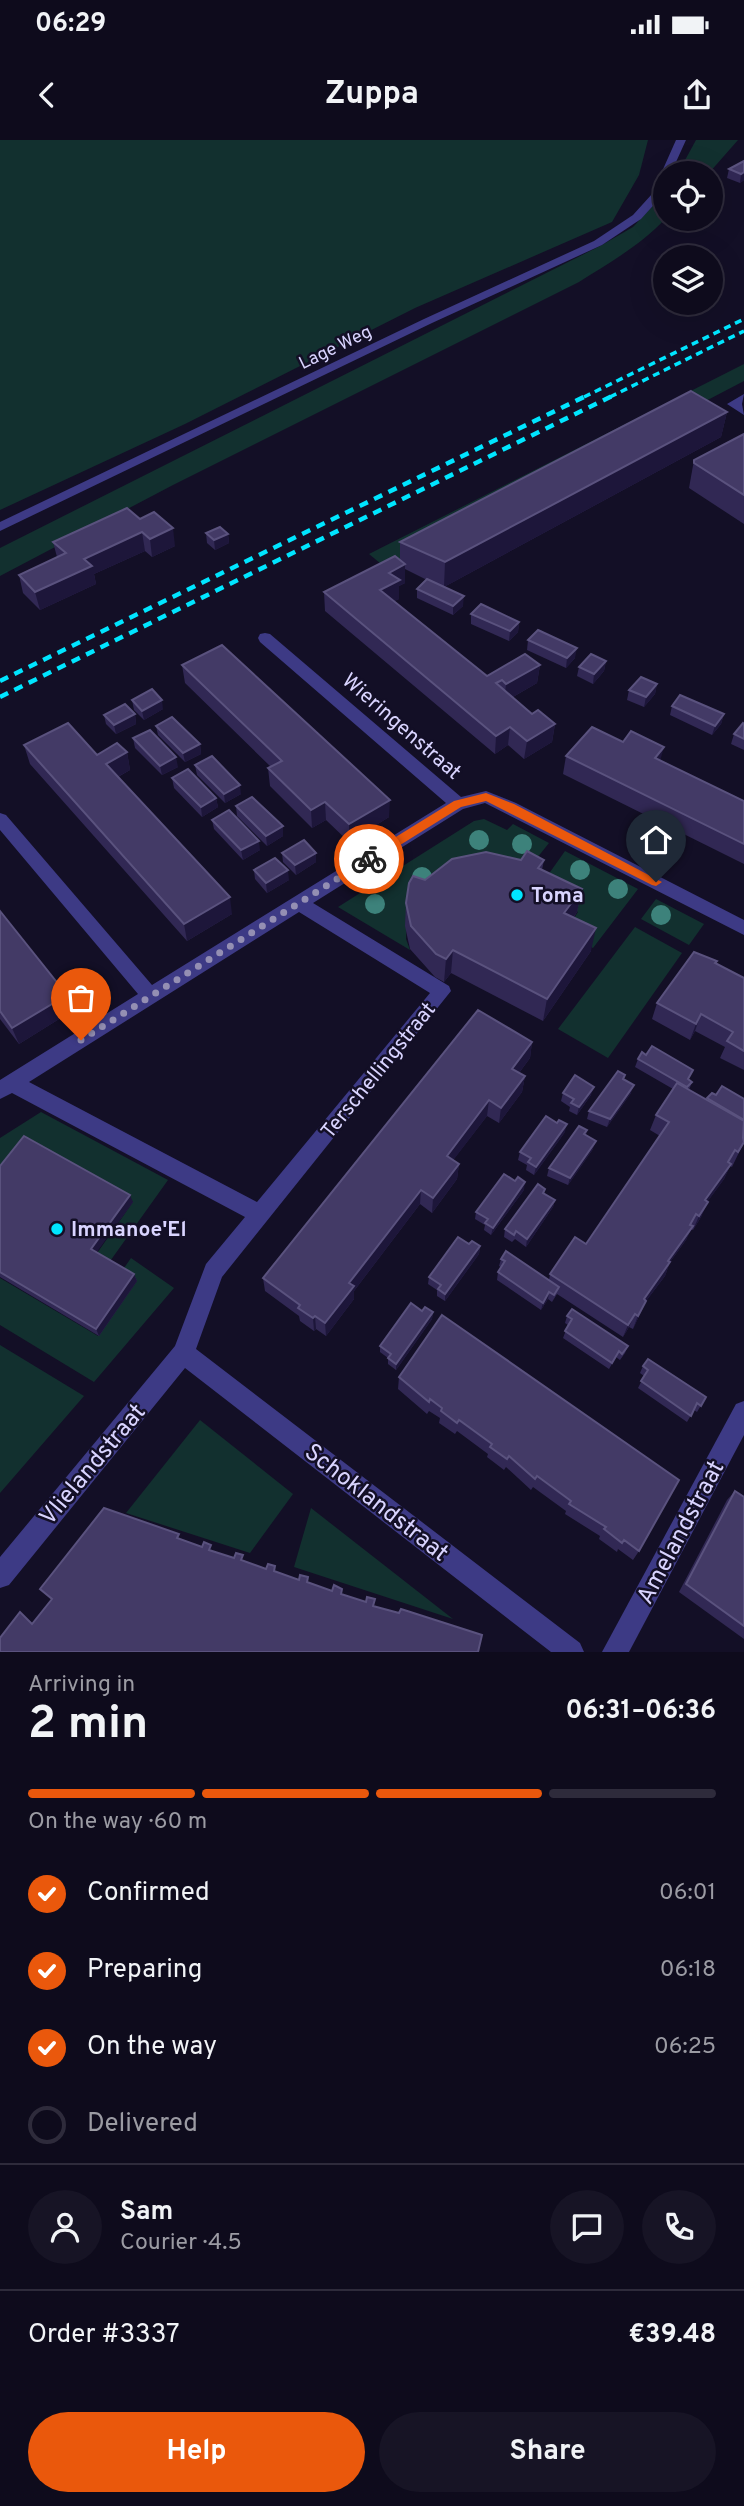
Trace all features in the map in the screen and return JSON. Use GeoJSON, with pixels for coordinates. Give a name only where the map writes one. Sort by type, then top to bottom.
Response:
{"type":"FeatureCollection","features":[{"type":"Feature","properties":{"kind":"street","name":"Lage Weg"},"geometry":{"type":"LineString","coordinates":[[672,161],[681,140]]}},
{"type":"Feature","properties":{"kind":"street","name":"Lage Weg"},"geometry":{"type":"LineString","coordinates":[[0,527],[428,321],[598,243],[638,217],[653,200]]}},
{"type":"Feature","properties":{"kind":"street"},"geometry":{"type":"LineString","coordinates":[[744,398],[733,404],[744,411]]}},
{"type":"Feature","properties":{"kind":"street","name":"Wieringenstraat"},"geometry":{"type":"LineString","coordinates":[[265,638],[458,804],[486,797],[510,807],[744,928]]}},
{"type":"Feature","properties":{"kind":"street"},"geometry":{"type":"LineString","coordinates":[[6,1086],[458,804]]}},
{"type":"Feature","properties":{"kind":"street"},"geometry":{"type":"LineString","coordinates":[[0,819],[150,996]]}},
{"type":"Feature","properties":{"kind":"street","name":"Terschellingstraat"},"geometry":{"type":"LineString","coordinates":[[183,1353],[214,1271],[442,991],[299,903]]}},
{"type":"Feature","properties":{"kind":"street"},"geometry":{"type":"LineString","coordinates":[[6,1086],[260,1214]]}},
{"type":"Feature","properties":{"kind":"street","name":"Vlielandstraat"},"geometry":{"type":"LineString","coordinates":[[0,1576],[183,1353]]}},
{"type":"Feature","properties":{"kind":"street","name":"Schoklandstraat"},"geometry":{"type":"LineString","coordinates":[[183,1353],[570,1652]]}},
{"type":"Feature","properties":{"kind":"street","name":"Amelandstraat"},"geometry":{"type":"LineString","coordinates":[[615,1652],[744,1412]]}},
{"type":"Feature","properties":{"kind":"green space"},"geometry":{"type":"Polygon","coordinates":[[[0,140],[648,140],[639,175],[612,222],[415,308],[185,424],[0,510],[0,140]]]}},
{"type":"Feature","properties":{"kind":"green space"},"geometry":{"type":"Polygon","coordinates":[[[696,140],[738,140],[720,161],[685,161],[696,140]]]}},
{"type":"Feature","properties":{"kind":"green space"},"geometry":{"type":"Polygon","coordinates":[[[653,206],[653,230],[613,261],[579,282],[173,485],[0,576],[0,548],[633,227],[653,206]]]}},
{"type":"Feature","properties":{"kind":"green space"},"geometry":{"type":"Polygon","coordinates":[[[744,364],[744,381],[386,568],[369,554],[744,364]]]}},
{"type":"Feature","properties":{"kind":"green space"},"geometry":{"type":"Polygon","coordinates":[[[484,819],[507,830],[513,824],[549,843],[517,883],[407,911],[406,939],[410,950],[338,907],[474,821],[484,819]]]}},
{"type":"Feature","properties":{"kind":"green space"},"geometry":{"type":"Polygon","coordinates":[[[565,851],[638,889],[593,948],[564,933],[578,912],[536,892],[565,851]]]}},
{"type":"Feature","properties":{"kind":"green space"},"geometry":{"type":"Polygon","coordinates":[[[656,899],[704,924],[689,945],[641,919],[656,899]]]}},
{"type":"Feature","properties":{"kind":"green space"},"geometry":{"type":"Polygon","coordinates":[[[635,927],[682,953],[608,1058],[558,1029],[635,927]]]}},
{"type":"Feature","properties":{"kind":"green space"},"geometry":{"type":"Polygon","coordinates":[[[41,1112],[168,1180],[108,1264],[95,1256],[133,1202],[27,1144],[0,1177],[0,1138],[41,1112]]]}},
{"type":"Feature","properties":{"kind":"green space"},"geometry":{"type":"Polygon","coordinates":[[[131,1258],[174,1288],[94,1382],[0,1325],[0,1278],[98,1336],[137,1281],[122,1271],[131,1258]]]}},
{"type":"Feature","properties":{"kind":"green space"},"geometry":{"type":"Polygon","coordinates":[[[0,1345],[84,1396],[0,1493],[0,1345]]]}},
{"type":"Feature","properties":{"kind":"green space"},"geometry":{"type":"Polygon","coordinates":[[[200,1420],[293,1494],[250,1553],[126,1513],[200,1420]]]}},
{"type":"Feature","properties":{"kind":"green space"},"geometry":{"type":"Polygon","coordinates":[[[311,1508],[453,1619],[294,1567],[311,1508]]]}},
{"type":"Feature","properties":{"kind":"building"},"geometry":{"type":"Polygon","coordinates":[[[744,161],[744,172],[741,174],[729,169],[744,161]]]}},
{"type":"Feature","properties":{"kind":"building"},"geometry":{"type":"Polygon","coordinates":[[[691,391],[727,412],[445,562],[400,542],[691,391]]]}},
{"type":"Feature","properties":{"kind":"building"},"geometry":{"type":"Polygon","coordinates":[[[744,434],[744,495],[694,463],[694,460],[744,434]]]}},
{"type":"Feature","properties":{"kind":"building"},"geometry":{"type":"Polygon","coordinates":[[[127,508],[140,519],[154,512],[173,528],[150,539],[142,532],[84,559],[92,566],[35,592],[19,575],[66,553],[53,542],[127,508]]]}},
{"type":"Feature","properties":{"kind":"building"},"geometry":{"type":"Polygon","coordinates":[[[220,527],[228,534],[214,540],[206,533],[220,527]]]}},
{"type":"Feature","properties":{"kind":"building"},"geometry":{"type":"Polygon","coordinates":[[[395,556],[405,564],[389,573],[400,580],[380,590],[487,676],[525,654],[540,665],[506,684],[502,680],[496,683],[532,714],[538,710],[555,724],[527,741],[510,727],[496,736],[324,592],[395,556]]]}},
{"type":"Feature","properties":{"kind":"building"},"geometry":{"type":"Polygon","coordinates":[[[427,579],[464,596],[453,606],[417,589],[427,579]]]}},
{"type":"Feature","properties":{"kind":"building"},"geometry":{"type":"Polygon","coordinates":[[[481,604],[519,622],[510,631],[471,614],[481,604]]]}},
{"type":"Feature","properties":{"kind":"building"},"geometry":{"type":"Polygon","coordinates":[[[538,630],[577,648],[567,658],[528,640],[538,630]]]}},
{"type":"Feature","properties":{"kind":"building"},"geometry":{"type":"Polygon","coordinates":[[[222,645],[390,800],[349,824],[325,802],[311,810],[268,768],[282,761],[182,665],[222,645]]]}},
{"type":"Feature","properties":{"kind":"building"},"geometry":{"type":"Polygon","coordinates":[[[591,654],[606,661],[594,674],[579,667],[591,654]]]}},
{"type":"Feature","properties":{"kind":"building"},"geometry":{"type":"Polygon","coordinates":[[[641,677],[657,684],[646,697],[629,690],[641,677]]]}},
{"type":"Feature","properties":{"kind":"building"},"geometry":{"type":"Polygon","coordinates":[[[152,689],[162,700],[142,711],[132,700],[152,689]]]}},
{"type":"Feature","properties":{"kind":"building"},"geometry":{"type":"Polygon","coordinates":[[[680,695],[724,714],[715,726],[672,706],[680,695]]]}},
{"type":"Feature","properties":{"kind":"building"},"geometry":{"type":"Polygon","coordinates":[[[125,704],[135,714],[114,725],[104,715],[125,704]]]}},
{"type":"Feature","properties":{"kind":"building"},"geometry":{"type":"Polygon","coordinates":[[[172,717],[200,744],[183,753],[156,726],[172,717]]]}},
{"type":"Feature","properties":{"kind":"building"},"geometry":{"type":"Polygon","coordinates":[[[68,723],[97,755],[117,743],[127,752],[106,764],[230,897],[184,924],[24,745],[68,723]]]}},
{"type":"Feature","properties":{"kind":"building"},"geometry":{"type":"Polygon","coordinates":[[[744,724],[744,739],[734,734],[744,724]]]}},
{"type":"Feature","properties":{"kind":"building"},"geometry":{"type":"Polygon","coordinates":[[[592,727],[623,742],[631,731],[664,747],[655,758],[744,801],[744,844],[566,756],[592,727]]]}},
{"type":"Feature","properties":{"kind":"building"},"geometry":{"type":"Polygon","coordinates":[[[150,730],[176,757],[160,766],[133,738],[150,730]]]}},
{"type":"Feature","properties":{"kind":"building"},"geometry":{"type":"Polygon","coordinates":[[[212,756],[240,785],[224,794],[195,765],[212,756]]]}},
{"type":"Feature","properties":{"kind":"building"},"geometry":{"type":"Polygon","coordinates":[[[188,769],[216,798],[201,807],[172,778],[188,769]]]}},
{"type":"Feature","properties":{"kind":"building"},"geometry":{"type":"Polygon","coordinates":[[[252,797],[283,826],[266,836],[236,806],[252,797]]]}},
{"type":"Feature","properties":{"kind":"building"},"geometry":{"type":"Polygon","coordinates":[[[229,810],[259,841],[241,850],[212,820],[229,810]]]}},
{"type":"Feature","properties":{"kind":"building"},"geometry":{"type":"Polygon","coordinates":[[[304,840],[316,853],[295,865],[282,853],[304,840]]]}},
{"type":"Feature","properties":{"kind":"building"},"geometry":{"type":"Polygon","coordinates":[[[527,851],[544,860],[538,868],[582,889],[564,913],[596,928],[547,999],[453,950],[446,959],[436,954],[411,926],[406,903],[409,883],[413,876],[425,880],[452,859],[486,852],[521,860],[527,851]]]}},
{"type":"Feature","properties":{"kind":"building"},"geometry":{"type":"Polygon","coordinates":[[[275,858],[288,870],[266,883],[254,870],[275,858]]]}},
{"type":"Feature","properties":{"kind":"building"},"geometry":{"type":"Polygon","coordinates":[[[0,911],[67,995],[12,1028],[0,1011],[0,911]]]}},
{"type":"Feature","properties":{"kind":"building"},"geometry":{"type":"Polygon","coordinates":[[[694,952],[717,961],[715,963],[744,978],[744,1051],[727,1041],[733,1032],[701,1014],[696,1024],[657,1003],[694,952]]]}},
{"type":"Feature","properties":{"kind":"building"},"geometry":{"type":"Polygon","coordinates":[[[478,1010],[532,1042],[512,1069],[525,1076],[501,1108],[489,1100],[447,1156],[459,1164],[433,1198],[421,1190],[349,1283],[354,1286],[325,1323],[315,1316],[313,1318],[263,1278],[478,1010]]]}},
{"type":"Feature","properties":{"kind":"building"},"geometry":{"type":"Polygon","coordinates":[[[652,1046],[693,1070],[688,1079],[692,1082],[687,1087],[638,1059],[642,1052],[646,1055],[652,1046]]]}},
{"type":"Feature","properties":{"kind":"building"},"geometry":{"type":"Polygon","coordinates":[[[618,1071],[625,1075],[623,1079],[634,1085],[610,1119],[589,1111],[618,1071]]]}},
{"type":"Feature","properties":{"kind":"building"},"geometry":{"type":"Polygon","coordinates":[[[575,1075],[594,1087],[579,1107],[571,1103],[574,1099],[563,1093],[575,1075]]]}},
{"type":"Feature","properties":{"kind":"building"},"geometry":{"type":"Polygon","coordinates":[[[677,1083],[744,1121],[744,1142],[738,1152],[735,1150],[728,1162],[731,1164],[705,1200],[708,1202],[699,1216],[696,1214],[690,1225],[693,1226],[644,1299],[646,1301],[638,1316],[635,1314],[628,1325],[550,1274],[575,1237],[586,1244],[669,1122],[656,1115],[677,1083]]]}},
{"type":"Feature","properties":{"kind":"building"},"geometry":{"type":"Polygon","coordinates":[[[722,1086],[744,1099],[744,1120],[707,1098],[712,1093],[716,1095],[722,1086]]]}},
{"type":"Feature","properties":{"kind":"building"},"geometry":{"type":"Polygon","coordinates":[[[546,1116],[557,1123],[559,1120],[567,1124],[536,1167],[528,1162],[531,1158],[520,1152],[546,1116]]]}},
{"type":"Feature","properties":{"kind":"building"},"geometry":{"type":"Polygon","coordinates":[[[579,1126],[587,1130],[584,1134],[596,1141],[570,1178],[549,1168],[579,1126]]]}},
{"type":"Feature","properties":{"kind":"building","name":"Immanoe'El"},"geometry":{"type":"Polygon","coordinates":[[[24,1136],[130,1195],[91,1249],[134,1274],[96,1329],[0,1272],[0,1166],[24,1136]]]}},
{"type":"Feature","properties":{"kind":"building"},"geometry":{"type":"Polygon","coordinates":[[[504,1174],[515,1181],[518,1177],[525,1182],[493,1228],[485,1223],[488,1219],[476,1212],[504,1174]]]}},
{"type":"Feature","properties":{"kind":"building"},"geometry":{"type":"Polygon","coordinates":[[[538,1184],[545,1189],[543,1193],[555,1200],[527,1239],[516,1231],[514,1235],[505,1229],[538,1184]]]}},
{"type":"Feature","properties":{"kind":"building"},"geometry":{"type":"Polygon","coordinates":[[[458,1237],[469,1244],[472,1241],[480,1246],[445,1294],[438,1289],[441,1285],[429,1277],[458,1237]]]}},
{"type":"Feature","properties":{"kind":"building"},"geometry":{"type":"Polygon","coordinates":[[[506,1251],[559,1287],[554,1295],[549,1292],[543,1303],[498,1272],[505,1261],[501,1259],[506,1251]]]}},
{"type":"Feature","properties":{"kind":"building"},"geometry":{"type":"Polygon","coordinates":[[[411,1303],[422,1311],[425,1307],[433,1312],[396,1364],[388,1358],[391,1354],[380,1346],[411,1303]]]}},
{"type":"Feature","properties":{"kind":"building"},"geometry":{"type":"Polygon","coordinates":[[[572,1309],[628,1346],[622,1354],[619,1351],[612,1363],[565,1331],[572,1319],[567,1316],[572,1309]]]}},
{"type":"Feature","properties":{"kind":"building"},"geometry":{"type":"Polygon","coordinates":[[[442,1315],[679,1480],[639,1551],[624,1540],[622,1543],[604,1529],[606,1527],[569,1504],[571,1501],[537,1476],[535,1479],[509,1456],[507,1459],[490,1447],[492,1444],[459,1420],[457,1423],[441,1411],[442,1408],[430,1399],[429,1402],[399,1377],[442,1315]]]}},
{"type":"Feature","properties":{"kind":"building"},"geometry":{"type":"Polygon","coordinates":[[[648,1359],[706,1397],[701,1406],[697,1403],[691,1416],[641,1381],[648,1370],[643,1366],[648,1359]]]}},
{"type":"Feature","properties":{"kind":"building"},"geometry":{"type":"Polygon","coordinates":[[[735,1491],[744,1497],[744,1626],[686,1584],[735,1491]]]}},
{"type":"Feature","properties":{"kind":"building"},"geometry":{"type":"Polygon","coordinates":[[[104,1508],[179,1534],[177,1538],[202,1547],[204,1542],[211,1545],[209,1550],[234,1558],[236,1553],[243,1555],[241,1560],[266,1569],[268,1564],[275,1566],[274,1571],[299,1580],[300,1575],[308,1577],[307,1582],[332,1591],[334,1585],[342,1589],[341,1594],[366,1602],[367,1597],[375,1599],[373,1606],[399,1613],[401,1609],[482,1635],[478,1652],[0,1652],[0,1638],[20,1612],[32,1624],[52,1599],[40,1589],[104,1508]]]}},
{"type":"Feature","properties":{"kind":"railway"},"geometry":{"type":"LineString","coordinates":[[584,397],[744,319]]}},
{"type":"Feature","properties":{"kind":"railway"},"geometry":{"type":"LineString","coordinates":[[610,397],[744,331]]}},
{"type":"Feature","properties":{"kind":"railway"},"geometry":{"type":"LineString","coordinates":[[0,681],[588,395]]}},
{"type":"Feature","properties":{"kind":"railway"},"geometry":{"type":"LineString","coordinates":[[0,697],[614,395]]}},
{"type":"Feature","properties":{"kind":"way so far"},"geometry":{"type":"LineString","coordinates":[[81,1040],[369,859]]}},
{"type":"Feature","properties":{"kind":"place","name":"Toma"},"geometry":{"type":"Point","coordinates":[517,895]}},
{"type":"Feature","properties":{"kind":"place","name":"Immanoe'El"},"geometry":{"type":"Point","coordinates":[57,1229]}},
{"type":"Feature","properties":{"kind":"route"},"geometry":{"type":"LineString","coordinates":[[369,859],[458,804],[486,797],[656,882]]}}]}
